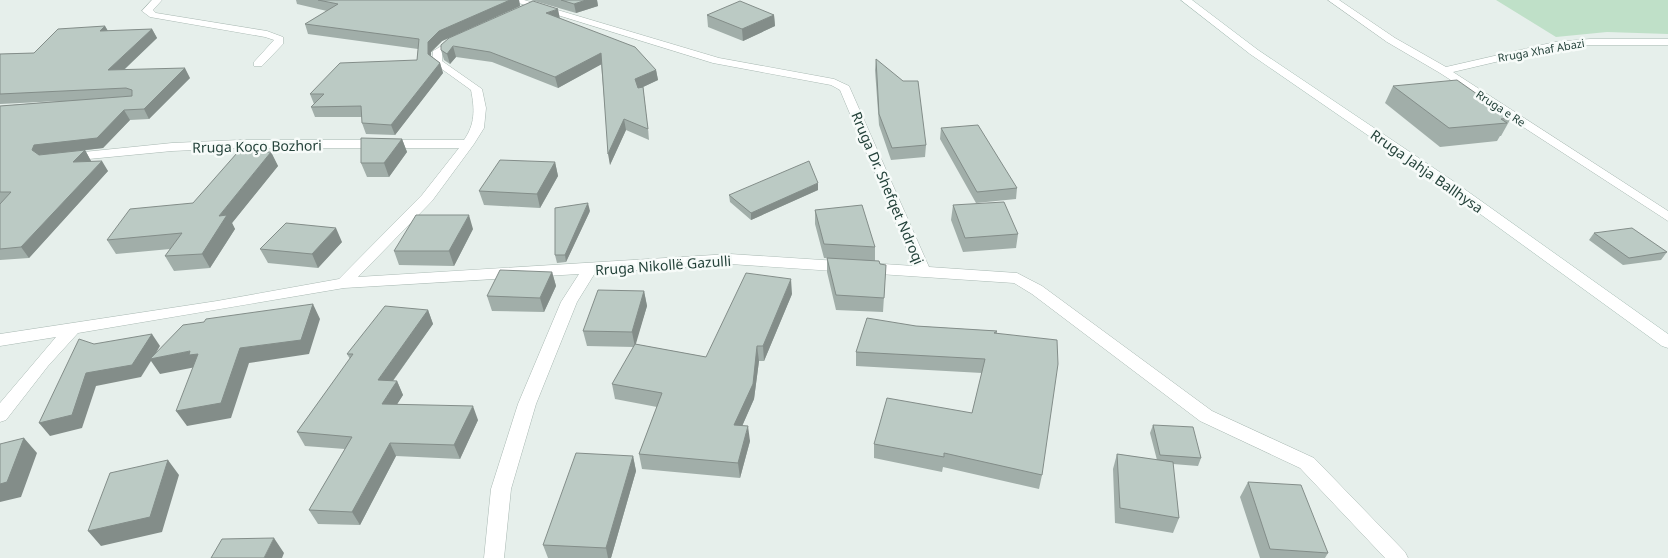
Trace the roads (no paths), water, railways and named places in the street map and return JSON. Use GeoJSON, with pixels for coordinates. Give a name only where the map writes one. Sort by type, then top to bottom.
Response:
{"type":"FeatureCollection","features":[{"type":"Feature","properties":{"kind":"street"},"geometry":{"type":"LineString","coordinates":[[156,0],[147,11],[153,15],[267,34],[279,39],[278,44],[258,64]]}},
{"type":"Feature","properties":{"kind":"street","name":"Rruga Jahja Ballhysa"},"geometry":{"type":"LineString","coordinates":[[1186,0],[1254,52],[1448,184],[1668,342]]}},
{"type":"Feature","properties":{"kind":"street","name":"Rruga e Re"},"geometry":{"type":"LineString","coordinates":[[1333,0],[1391,40],[1444,71],[1668,217]]}},
{"type":"Feature","properties":{"kind":"street","name":"Rruga Dr. Shefqet Ndroqi"},"geometry":{"type":"LineString","coordinates":[[515,7],[532,7],[664,43],[717,61],[834,82],[845,88],[923,271],[1018,278],[1037,290],[1206,416],[1307,464],[1398,558]]}},
{"type":"Feature","properties":{"kind":"street"},"geometry":{"type":"LineString","coordinates":[[344,283],[427,198],[478,128],[480,108],[476,89],[437,62],[437,53],[447,45],[464,37]]}},
{"type":"Feature","properties":{"kind":"street","name":"Rruga Xhaf Abazi"},"geometry":{"type":"LineString","coordinates":[[1639,41],[1668,53]]}},
{"type":"Feature","properties":{"kind":"street","name":"Rruga Xhaf Abazi"},"geometry":{"type":"LineString","coordinates":[[1444,71],[1555,46],[1639,41],[1668,42]]}},
{"type":"Feature","properties":{"kind":"street","name":"Rruga Koço Bozhori"},"geometry":{"type":"LineString","coordinates":[[56,158],[172,147],[240,144],[468,144]]}},
{"type":"Feature","properties":{"kind":"street","name":"Rruga Nikollë Gazulli"},"geometry":{"type":"LineString","coordinates":[[494,558],[501,489],[527,404],[569,302],[590,269],[730,259],[887,271],[923,271]]}},
{"type":"Feature","properties":{"kind":"street"},"geometry":{"type":"LineString","coordinates":[[0,340],[217,306],[344,283],[590,269]]}},
{"type":"Feature","properties":{"kind":"street"},"geometry":{"type":"LineString","coordinates":[[0,415],[42,362],[73,329]]}}]}
